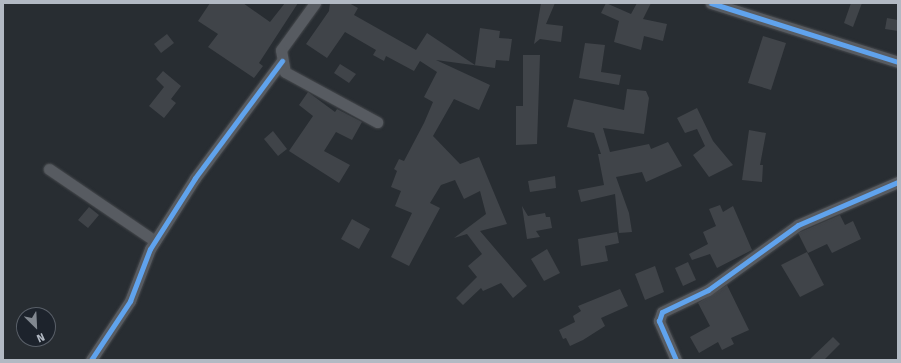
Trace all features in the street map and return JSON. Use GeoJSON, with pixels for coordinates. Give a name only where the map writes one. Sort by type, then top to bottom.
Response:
{"type":"FeatureCollection","features":[{"type":"Feature","properties":{"kind":"street"},"geometry":{"type":"LineString","coordinates":[[315,3],[282,50],[282,62],[286,72],[300,82],[377,122]]}},
{"type":"Feature","properties":{"kind":"street"},"geometry":{"type":"LineString","coordinates":[[710,3],[898,62]]}},
{"type":"Feature","properties":{"kind":"street"},"geometry":{"type":"LineString","coordinates":[[91,360],[130,301],[155,241],[215,147],[282,62]]}},
{"type":"Feature","properties":{"kind":"street"},"geometry":{"type":"LineString","coordinates":[[49,169],[155,241]]}},
{"type":"Feature","properties":{"kind":"street"},"geometry":{"type":"LineString","coordinates":[[676,360],[659,321],[662,312],[708,290],[798,225],[898,182]]}},
{"type":"Feature","properties":{"kind":"building"},"geometry":{"type":"Polygon","coordinates":[[[210,3],[243,3],[270,22],[285,3],[298,3],[259,63],[263,66],[254,78],[208,47],[218,34],[198,21],[210,3]]]}},
{"type":"Feature","properties":{"kind":"building"},"geometry":{"type":"Polygon","coordinates":[[[330,3],[349,3],[358,8],[354,15],[416,50],[427,33],[475,65],[480,28],[500,31],[499,38],[512,39],[509,61],[496,60],[495,68],[436,60],[490,85],[479,110],[454,99],[433,136],[460,164],[479,157],[507,224],[480,231],[527,286],[513,298],[501,283],[483,291],[481,288],[463,305],[456,298],[477,277],[468,266],[482,254],[467,234],[454,238],[486,214],[480,191],[464,199],[455,180],[441,185],[430,203],[440,208],[409,266],[391,257],[412,213],[395,206],[401,191],[391,187],[397,171],[394,169],[399,159],[404,161],[424,123],[433,102],[424,97],[437,72],[420,61],[414,71],[386,56],[384,61],[373,55],[376,50],[345,32],[327,58],[306,44],[329,11],[330,3]]]}},
{"type":"Feature","properties":{"kind":"building"},"geometry":{"type":"Polygon","coordinates":[[[541,3],[555,3],[546,24],[563,26],[561,42],[540,39],[534,44],[541,3]]]}},
{"type":"Feature","properties":{"kind":"building"},"geometry":{"type":"Polygon","coordinates":[[[606,3],[631,14],[637,3],[651,3],[643,19],[667,24],[663,41],[644,36],[641,50],[614,42],[619,21],[601,13],[606,3]]]}},
{"type":"Feature","properties":{"kind":"building"},"geometry":{"type":"Polygon","coordinates":[[[851,3],[862,3],[853,27],[844,23],[851,3]]]}},
{"type":"Feature","properties":{"kind":"building"},"geometry":{"type":"Polygon","coordinates":[[[887,18],[898,20],[898,31],[885,29],[887,18]]]}},
{"type":"Feature","properties":{"kind":"building"},"geometry":{"type":"Polygon","coordinates":[[[167,34],[174,43],[161,53],[154,44],[167,34]]]}},
{"type":"Feature","properties":{"kind":"building"},"geometry":{"type":"Polygon","coordinates":[[[763,36],[786,43],[771,90],[748,83],[763,36]]]}},
{"type":"Feature","properties":{"kind":"building"},"geometry":{"type":"Polygon","coordinates":[[[585,43],[605,45],[601,72],[621,75],[619,85],[579,78],[585,43]]]}},
{"type":"Feature","properties":{"kind":"building"},"geometry":{"type":"Polygon","coordinates":[[[523,55],[540,55],[537,144],[516,145],[516,106],[523,106],[523,55]]]}},
{"type":"Feature","properties":{"kind":"building"},"geometry":{"type":"Polygon","coordinates":[[[340,64],[356,74],[349,83],[334,73],[340,64]]]}},
{"type":"Feature","properties":{"kind":"building"},"geometry":{"type":"Polygon","coordinates":[[[163,71],[181,86],[171,99],[176,103],[164,118],[149,106],[164,87],[156,79],[163,71]]]}},
{"type":"Feature","properties":{"kind":"building"},"geometry":{"type":"Polygon","coordinates":[[[627,89],[646,91],[649,98],[644,134],[603,128],[610,152],[649,144],[651,149],[668,142],[682,166],[646,182],[642,172],[616,177],[629,213],[632,232],[619,233],[615,194],[581,202],[578,190],[604,185],[598,154],[601,154],[594,133],[567,127],[574,99],[624,110],[627,89]]]}},
{"type":"Feature","properties":{"kind":"building"},"geometry":{"type":"Polygon","coordinates":[[[308,92],[335,112],[337,109],[362,122],[352,140],[336,132],[324,151],[350,165],[339,183],[289,151],[313,116],[299,105],[308,92]]]}},
{"type":"Feature","properties":{"kind":"building"},"geometry":{"type":"Polygon","coordinates":[[[697,108],[713,141],[733,165],[709,177],[693,155],[705,146],[697,129],[685,133],[677,118],[697,108]]]}},
{"type":"Feature","properties":{"kind":"building"},"geometry":{"type":"Polygon","coordinates":[[[749,130],[766,133],[760,165],[763,165],[762,182],[742,180],[749,130]]]}},
{"type":"Feature","properties":{"kind":"building"},"geometry":{"type":"Polygon","coordinates":[[[273,131],[287,149],[278,156],[264,139],[273,131]]]}},
{"type":"Feature","properties":{"kind":"building"},"geometry":{"type":"Polygon","coordinates":[[[555,176],[556,188],[530,192],[528,181],[555,176]]]}},
{"type":"Feature","properties":{"kind":"building"},"geometry":{"type":"Polygon","coordinates":[[[720,205],[723,212],[733,206],[752,250],[717,268],[710,254],[692,260],[689,254],[708,244],[703,232],[716,226],[709,209],[720,205]]]}},
{"type":"Feature","properties":{"kind":"building"},"geometry":{"type":"Polygon","coordinates":[[[522,206],[528,216],[545,213],[546,217],[550,217],[552,228],[536,231],[540,237],[527,239],[522,206]]]}},
{"type":"Feature","properties":{"kind":"building"},"geometry":{"type":"Polygon","coordinates":[[[89,207],[99,215],[88,228],[78,220],[89,207]]]}},
{"type":"Feature","properties":{"kind":"building"},"geometry":{"type":"Polygon","coordinates":[[[840,215],[845,225],[853,221],[861,239],[832,253],[827,244],[808,253],[798,233],[840,215]]]}},
{"type":"Feature","properties":{"kind":"building"},"geometry":{"type":"Polygon","coordinates":[[[352,219],[370,229],[359,249],[341,239],[352,219]]]}},
{"type":"Feature","properties":{"kind":"building"},"geometry":{"type":"Polygon","coordinates":[[[617,232],[619,243],[605,246],[608,261],[581,266],[578,239],[617,232]]]}},
{"type":"Feature","properties":{"kind":"building"},"geometry":{"type":"Polygon","coordinates":[[[547,249],[560,273],[544,281],[531,259],[547,249]]]}},
{"type":"Feature","properties":{"kind":"building"},"geometry":{"type":"Polygon","coordinates":[[[807,252],[824,285],[800,297],[781,265],[807,252]]]}},
{"type":"Feature","properties":{"kind":"building"},"geometry":{"type":"Polygon","coordinates":[[[688,262],[696,280],[683,286],[675,268],[688,262]]]}},
{"type":"Feature","properties":{"kind":"building"},"geometry":{"type":"Polygon","coordinates":[[[655,266],[664,292],[645,300],[635,274],[655,266]]]}},
{"type":"Feature","properties":{"kind":"building"},"geometry":{"type":"Polygon","coordinates":[[[727,285],[749,330],[731,338],[734,344],[722,350],[718,342],[699,353],[690,337],[710,326],[698,303],[727,285]]]}},
{"type":"Feature","properties":{"kind":"building"},"geometry":{"type":"Polygon","coordinates":[[[620,289],[628,306],[601,318],[605,326],[583,340],[570,346],[566,338],[563,339],[559,330],[575,322],[573,316],[581,311],[578,306],[620,289]]]}},
{"type":"Feature","properties":{"kind":"building"},"geometry":{"type":"Polygon","coordinates":[[[833,337],[840,344],[824,360],[809,360],[833,337]]]}},
{"type":"Feature","properties":{"kind":"cycle path"},"geometry":{"type":"LineString","coordinates":[[711,3],[898,62]]}},
{"type":"Feature","properties":{"kind":"cycle path"},"geometry":{"type":"LineString","coordinates":[[91,360],[130,301],[150,249],[195,178],[282,61]]}},
{"type":"Feature","properties":{"kind":"cycle path"},"geometry":{"type":"LineString","coordinates":[[676,360],[659,321],[662,312],[708,290],[798,225],[898,182]]}}]}
